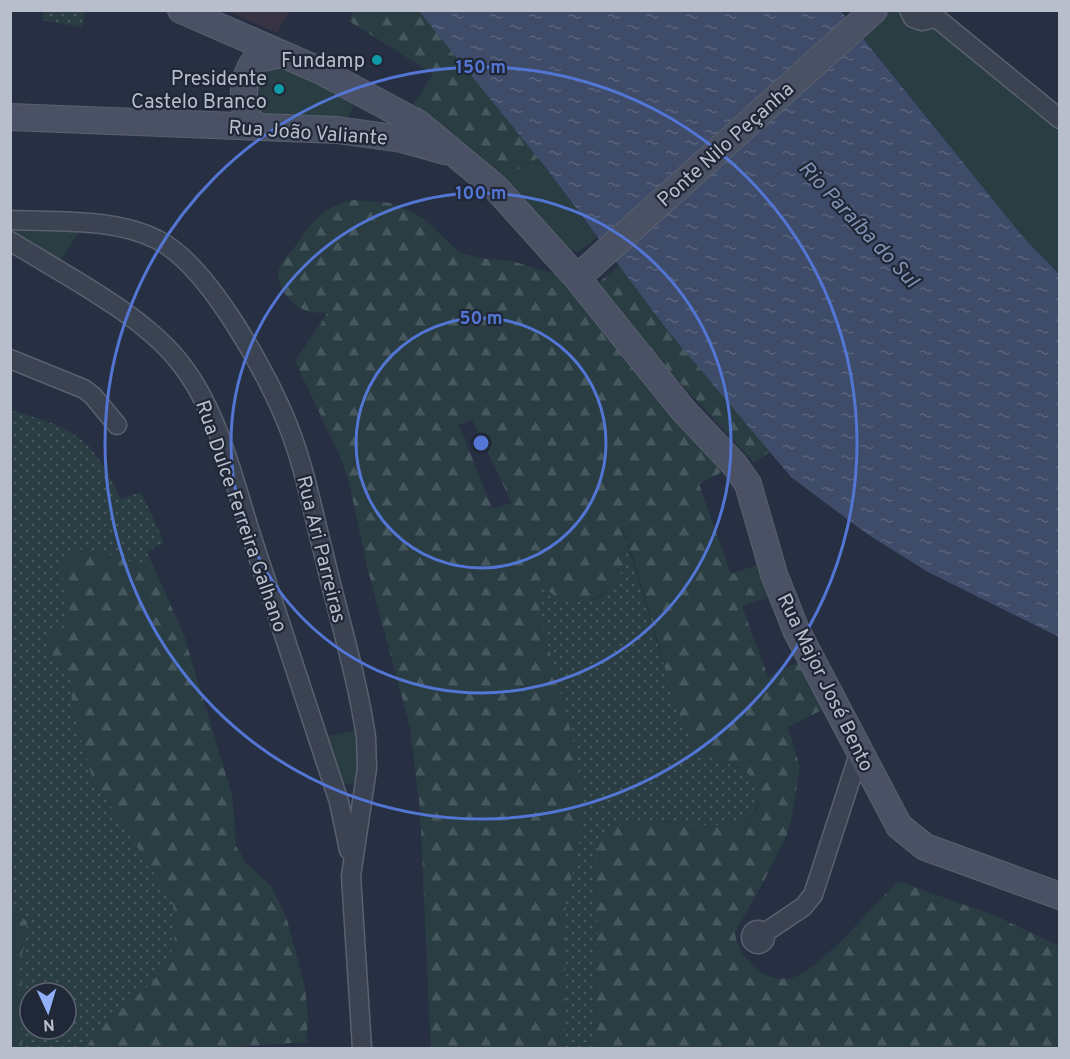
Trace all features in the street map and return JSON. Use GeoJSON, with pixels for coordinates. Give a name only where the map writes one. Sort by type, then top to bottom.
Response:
{"type":"FeatureCollection","features":[{"type":"Feature","properties":{"kind":"main road","name":"Rua Major José Bento"},"geometry":{"type":"LineString","coordinates":[[181,10],[350,84],[402,113],[459,156],[496,188],[582,273],[683,410],[734,464],[748,484],[774,574],[796,630],[893,819],[915,841],[1059,896]]}},
{"type":"Feature","properties":{"kind":"main road","name":"Ponte Nilo Peçanha"},"geometry":{"type":"LineString","coordinates":[[582,273],[874,10]]}},
{"type":"Feature","properties":{"kind":"main road"},"geometry":{"type":"LineString","coordinates":[[259,127],[250,123],[246,115],[248,73],[256,59],[282,54]]}},
{"type":"Feature","properties":{"kind":"main road"},"geometry":{"type":"LineString","coordinates":[[337,130],[351,125],[359,115],[359,98],[350,84]]}},
{"type":"Feature","properties":{"kind":"main road","name":"Rua João Valiante"},"geometry":{"type":"LineString","coordinates":[[10,117],[337,130],[402,139],[459,156]]}},
{"type":"Feature","properties":{"kind":"street"},"geometry":{"type":"LineString","coordinates":[[909,10],[913,18],[922,21],[935,13],[1059,119]]}},
{"type":"Feature","properties":{"kind":"street","name":"Rua Ari Parreiras"},"geometry":{"type":"LineString","coordinates":[[10,220],[82,223],[124,230],[158,240],[176,252],[190,264],[224,309],[270,385],[289,428],[304,474],[364,722],[367,768],[351,876],[362,1048]]}},
{"type":"Feature","properties":{"kind":"street","name":"Rua Dulce Ferreira Galhano"},"geometry":{"type":"LineString","coordinates":[[10,241],[136,322],[161,341],[189,375],[202,399],[235,485],[339,802],[346,833],[351,876]]}},
{"type":"Feature","properties":{"kind":"street"},"geometry":{"type":"LineString","coordinates":[[10,359],[84,389],[93,396],[117,425]]}},
{"type":"Feature","properties":{"kind":"street"},"geometry":{"type":"LineString","coordinates":[[763,934],[803,907],[813,895],[860,752]]}},
{"type":"Feature","properties":{"kind":"shaded area"},"geometry":{"type":"Polygon","coordinates":[[[227,11],[289,11],[277,33],[227,11]]]}},
{"type":"Feature","properties":{"kind":"green space"},"geometry":{"type":"Polygon","coordinates":[[[44,10],[85,11],[82,27],[42,20],[44,10]]]}},
{"type":"Feature","properties":{"kind":"green space"},"geometry":{"type":"Polygon","coordinates":[[[354,11],[419,11],[538,158],[499,181],[449,132],[413,105],[433,74],[349,21],[354,11]]]}},
{"type":"Feature","properties":{"kind":"green space"},"geometry":{"type":"Polygon","coordinates":[[[891,11],[927,11],[1059,122],[1059,274],[1023,237],[862,36],[891,11]]]}},
{"type":"Feature","properties":{"kind":"green space"},"geometry":{"type":"Polygon","coordinates":[[[280,66],[352,99],[353,107],[347,119],[260,121],[253,104],[258,70],[280,66]]]}},
{"type":"Feature","properties":{"kind":"green space"},"geometry":{"type":"Polygon","coordinates":[[[538,158],[597,237],[579,252],[569,251],[499,181],[538,158]]]}},
{"type":"Feature","properties":{"kind":"green space"},"geometry":{"type":"Polygon","coordinates":[[[354,200],[390,203],[424,219],[460,253],[487,259],[512,261],[575,280],[722,472],[699,484],[731,574],[757,565],[768,597],[742,606],[768,677],[800,661],[826,708],[788,727],[800,767],[792,816],[787,835],[735,932],[739,946],[747,960],[759,971],[769,976],[786,979],[797,976],[808,970],[835,947],[898,881],[998,917],[1059,946],[1059,1048],[596,1048],[597,911],[594,878],[600,837],[615,826],[632,822],[719,825],[738,822],[752,815],[758,803],[755,784],[750,775],[734,765],[699,750],[687,732],[674,699],[619,519],[626,551],[624,563],[614,585],[605,592],[595,598],[571,601],[553,595],[540,579],[539,606],[573,739],[582,798],[578,855],[566,897],[565,1048],[431,1048],[420,808],[410,727],[368,570],[349,482],[342,460],[295,361],[329,313],[311,312],[297,306],[286,295],[278,273],[281,263],[320,215],[344,202],[354,200]],[[472,420],[459,425],[492,508],[512,503],[472,420]]]}},
{"type":"Feature","properties":{"kind":"green space"},"geometry":{"type":"Polygon","coordinates":[[[10,222],[82,227],[56,268],[11,238],[10,222]]]}},
{"type":"Feature","properties":{"kind":"green space"},"geometry":{"type":"Polygon","coordinates":[[[628,257],[788,439],[754,463],[593,288],[628,257]]]}},
{"type":"Feature","properties":{"kind":"green space"},"geometry":{"type":"Polygon","coordinates":[[[327,313],[353,314],[480,479],[492,508],[572,602],[597,599],[608,591],[615,508],[673,692],[692,741],[708,756],[742,770],[751,777],[757,787],[758,800],[753,812],[744,820],[717,826],[661,821],[594,878],[597,911],[596,1048],[431,1048],[420,808],[410,727],[368,570],[349,482],[342,460],[295,361],[327,313]]]}},
{"type":"Feature","properties":{"kind":"green space"},"geometry":{"type":"Polygon","coordinates":[[[10,410],[51,423],[79,438],[101,461],[121,499],[141,492],[164,542],[147,552],[184,636],[232,795],[236,846],[246,863],[271,886],[287,920],[305,989],[308,1019],[306,1042],[216,1048],[11,1048],[10,410]]]}},
{"type":"Feature","properties":{"kind":"green space"},"geometry":{"type":"Polygon","coordinates":[[[82,549],[153,565],[184,636],[232,795],[236,846],[246,863],[271,886],[287,920],[305,989],[308,1019],[306,1042],[216,1048],[86,1048],[100,1029],[148,986],[162,970],[171,952],[175,929],[172,901],[92,777],[71,706],[73,676],[68,667],[52,657],[46,650],[50,632],[66,627],[62,565],[68,555],[82,549]]]}},
{"type":"Feature","properties":{"kind":"green space"},"geometry":{"type":"Polygon","coordinates":[[[358,730],[359,781],[339,786],[323,737],[358,730]]]}},
{"type":"Feature","properties":{"kind":"green space"},"geometry":{"type":"Polygon","coordinates":[[[11,905],[27,922],[25,945],[18,965],[21,981],[18,981],[18,1041],[22,1041],[22,1048],[11,1048],[11,905]]]}},
{"type":"Feature","properties":{"kind":"water","name":"Rio Paraíba do Sul"},"geometry":{"type":"Polygon","coordinates":[[[419,11],[841,11],[1023,237],[1059,274],[1059,637],[928,572],[867,534],[791,477],[668,331],[546,168],[419,11]]]}},
{"type":"Feature","properties":{"kind":"place","name":"Fundamp"},"geometry":{"type":"Point","coordinates":[377,60]}},
{"type":"Feature","properties":{"kind":"place","name":"Presidente Castelo Branco"},"geometry":{"type":"Point","coordinates":[279,89]}}]}
